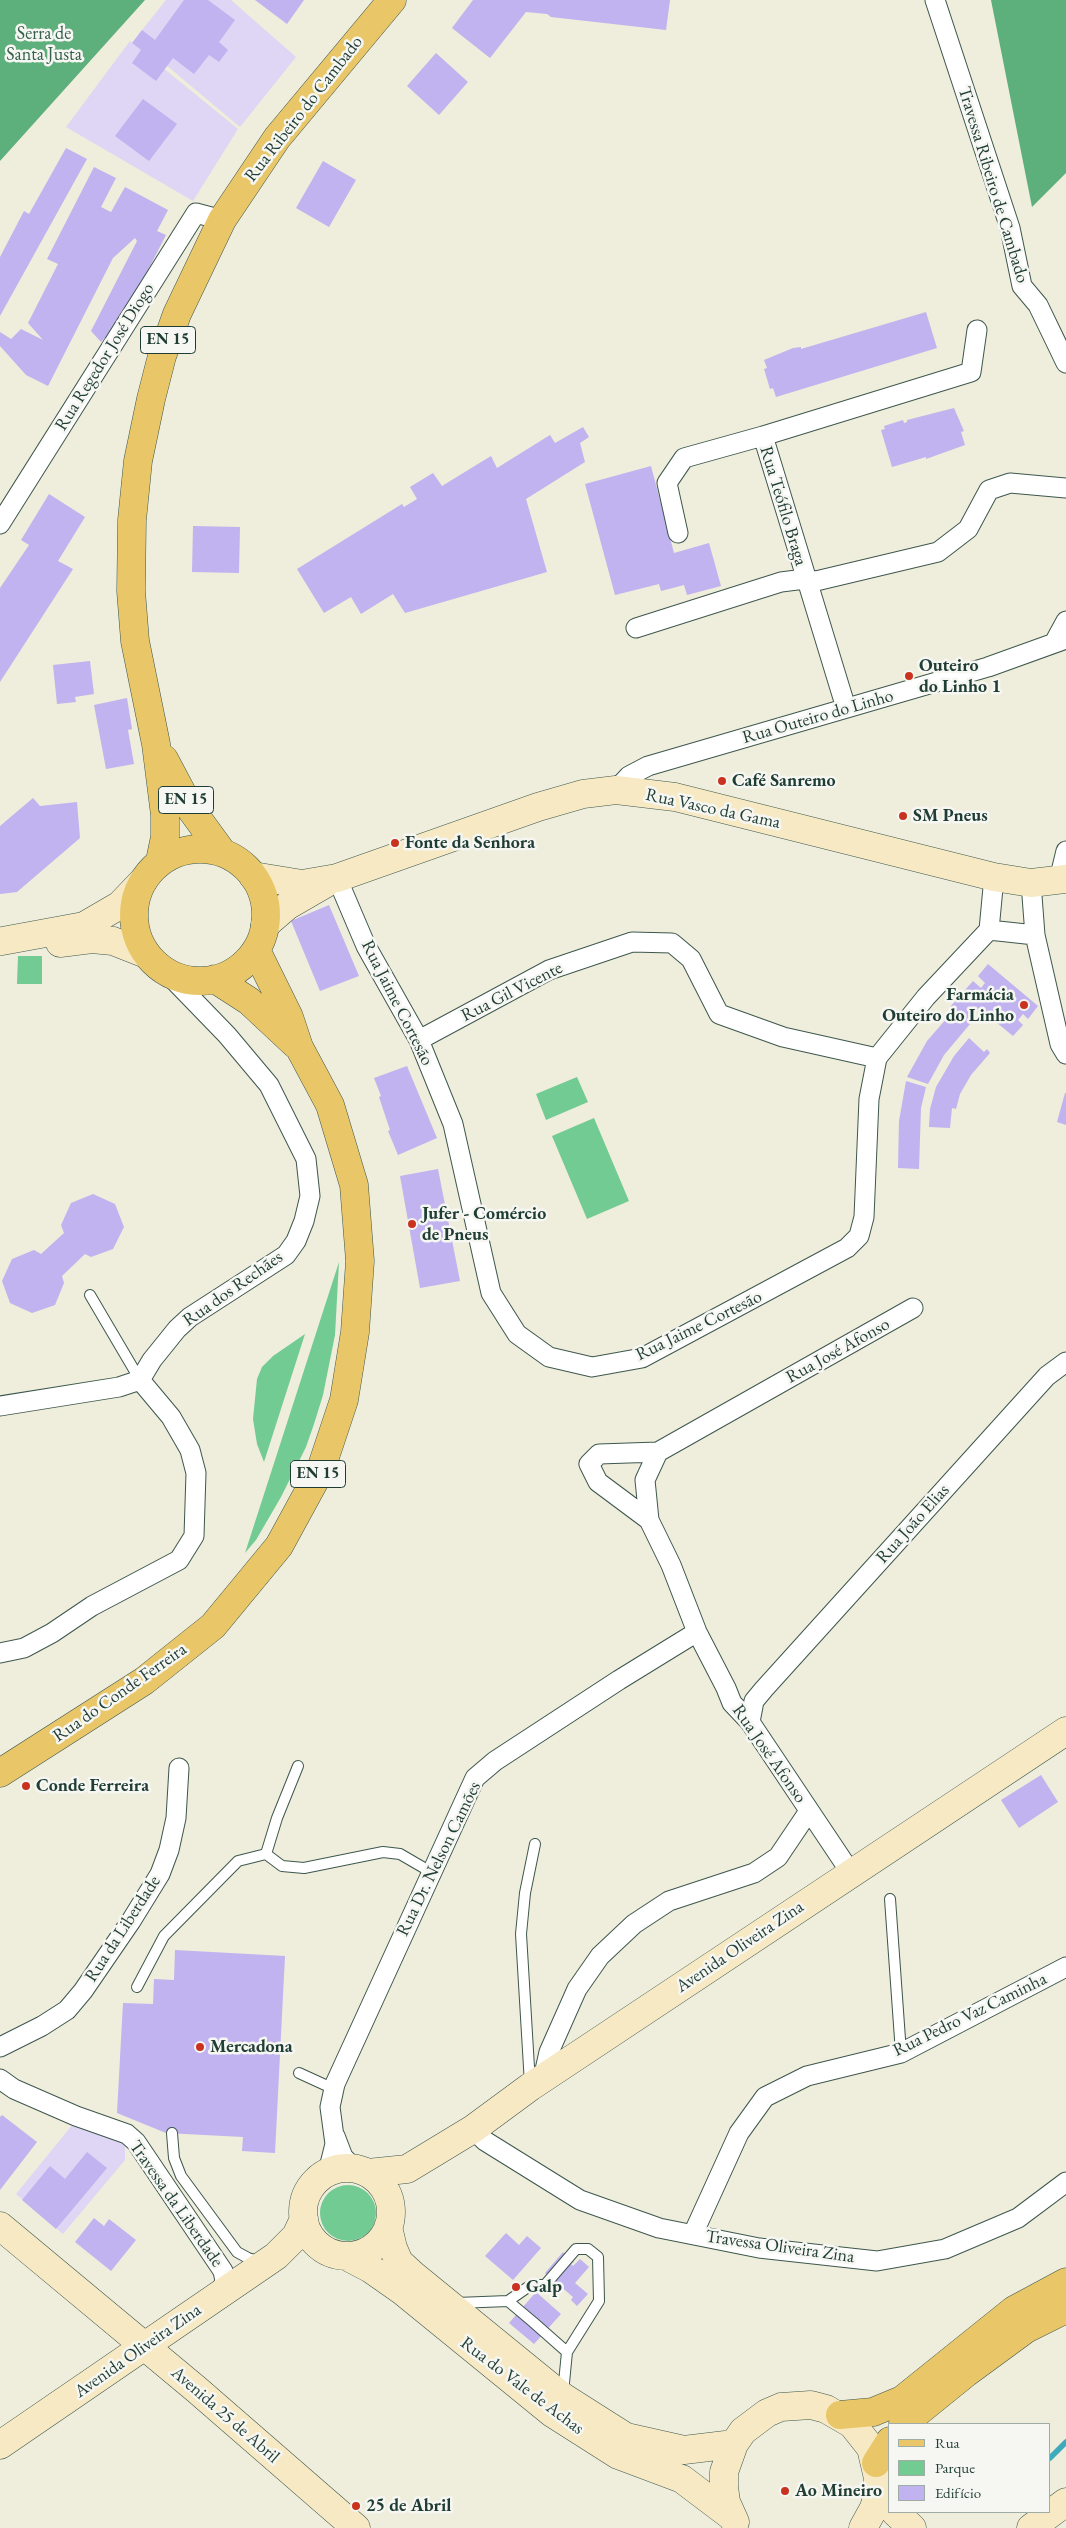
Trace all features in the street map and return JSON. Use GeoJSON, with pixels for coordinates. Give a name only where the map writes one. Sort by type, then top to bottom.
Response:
{"type":"FeatureCollection","features":[{"type":"Feature","properties":{"kind":"main road","name":"Rua Ribeiro do Cambado"},"geometry":{"type":"LineString","coordinates":[[156,744],[135,640],[131,591],[132,520],[138,461],[162,356],[177,314],[222,220],[277,138],[392,0]]}},
{"type":"Feature","properties":{"kind":"main road","name":"EN 15"},"geometry":{"type":"LineString","coordinates":[[156,744],[190,808],[222,852]]}},
{"type":"Feature","properties":{"kind":"main road","name":"EN 15"},"geometry":{"type":"LineString","coordinates":[[152,871],[165,837],[165,815],[156,744]]}},
{"type":"Feature","properties":{"kind":"main road"},"geometry":{"type":"LineString","coordinates":[[197,848],[222,852],[239,862],[253,876],[264,899],[260,937],[238,968],[215,979],[189,980],[156,963],[139,942],[134,917],[137,892],[152,871],[184,850],[197,848]]}},
{"type":"Feature","properties":{"kind":"main road","name":"Rua do Conde Ferreira"},"geometry":{"type":"LineString","coordinates":[[0,1773],[144,1681],[213,1626],[279,1546],[320,1469],[344,1400],[356,1332],[360,1261],[354,1185],[330,1104],[299,1047],[260,937]]}},
{"type":"Feature","properties":{"kind":"main road","name":"Rua do Conde Ferreira"},"geometry":{"type":"LineString","coordinates":[[215,979],[249,1000],[299,1047]]}},
{"type":"Feature","properties":{"kind":"main road"},"geometry":{"type":"LineString","coordinates":[[840,2416],[872,2412],[902,2400],[1014,2310],[1066,2282]]}},
{"type":"Feature","properties":{"kind":"main road"},"geometry":{"type":"LineString","coordinates":[[903,2423],[966,2373],[1026,2329],[1066,2309]]}},
{"type":"Feature","properties":{"kind":"street","name":"Travessa Ribeiro de Cambado"},"geometry":{"type":"LineString","coordinates":[[935,0],[1010,228],[1022,286],[1038,305],[1066,363]]}},
{"type":"Feature","properties":{"kind":"street","name":"Rua Regedor José Diogo"},"geometry":{"type":"LineString","coordinates":[[0,524],[196,213],[222,220]]}},
{"type":"Feature","properties":{"kind":"street","name":"Rua Teófilo Braga"},"geometry":{"type":"LineString","coordinates":[[846,708],[805,579],[763,436],[971,372],[977,330]]}},
{"type":"Feature","properties":{"kind":"street"},"geometry":{"type":"LineString","coordinates":[[678,533],[667,482],[684,458],[763,436]]}},
{"type":"Feature","properties":{"kind":"street"},"geometry":{"type":"LineString","coordinates":[[636,628],[781,582],[805,579],[816,581],[938,552],[968,529],[989,490],[1010,483],[1066,488]]}},
{"type":"Feature","properties":{"kind":"street"},"geometry":{"type":"LineString","coordinates":[[1060,641],[1066,621]]}},
{"type":"Feature","properties":{"kind":"street","name":"Rua Outeiro do Linho"},"geometry":{"type":"LineString","coordinates":[[616,790],[629,776],[648,766],[988,667],[1060,641]]}},
{"type":"Feature","properties":{"kind":"street","name":"Rua Vasco da Gama"},"geometry":{"type":"LineString","coordinates":[[253,876],[302,884],[337,878],[538,807],[584,794],[616,790],[675,798],[710,806],[994,877],[1031,884],[1063,879]]}},
{"type":"Feature","properties":{"kind":"street"},"geometry":{"type":"LineString","coordinates":[[1063,879],[1066,851]]}},
{"type":"Feature","properties":{"kind":"street"},"geometry":{"type":"LineString","coordinates":[[1,941],[84,926],[120,905],[152,871]]}},
{"type":"Feature","properties":{"kind":"street"},"geometry":{"type":"LineString","coordinates":[[877,1058],[926,997],[989,930],[994,877]]}},
{"type":"Feature","properties":{"kind":"street","name":"Rua Vasco da Gama"},"geometry":{"type":"LineString","coordinates":[[260,937],[287,906],[337,878]]}},
{"type":"Feature","properties":{"kind":"street","name":"Rua Jaime Cortesão"},"geometry":{"type":"LineString","coordinates":[[337,878],[366,946],[419,1040],[453,1124],[491,1293],[517,1334],[549,1357],[592,1368],[642,1358],[847,1248],[859,1236],[864,1217],[869,1099],[877,1058]]}},
{"type":"Feature","properties":{"kind":"street"},"geometry":{"type":"LineString","coordinates":[[1031,884],[1035,935],[1060,1044],[1066,1054]]}},
{"type":"Feature","properties":{"kind":"street"},"geometry":{"type":"LineString","coordinates":[[989,930],[1035,935]]}},
{"type":"Feature","properties":{"kind":"street"},"geometry":{"type":"LineString","coordinates":[[1,941],[42,945],[92,939],[113,941],[156,963]]}},
{"type":"Feature","properties":{"kind":"street","name":"Rua Gil Vicente"},"geometry":{"type":"LineString","coordinates":[[419,1040],[549,970],[632,942],[672,943],[691,959],[718,1014],[783,1037],[877,1058]]}},
{"type":"Feature","properties":{"kind":"street","name":"Rua dos Rechães"},"geometry":{"type":"LineString","coordinates":[[140,1380],[152,1360],[177,1329],[190,1317],[286,1255],[296,1241],[304,1221],[310,1196],[306,1160],[269,1084],[227,1034],[156,963]]}},
{"type":"Feature","properties":{"kind":"street","name":"Rua José Afonso"},"geometry":{"type":"LineString","coordinates":[[649,1520],[598,1482],[589,1464],[600,1454],[658,1452],[913,1308]]}},
{"type":"Feature","properties":{"kind":"street","name":"Rua João Elias"},"geometry":{"type":"LineString","coordinates":[[750,1722],[754,1701],[764,1689],[1047,1376],[1066,1362]]}},
{"type":"Feature","properties":{"kind":"street"},"geometry":{"type":"LineString","coordinates":[[0,1406],[119,1387],[140,1380],[171,1417],[190,1450],[196,1473],[194,1536],[179,1560],[92,1606],[52,1633],[24,1648],[0,1653]]}},
{"type":"Feature","properties":{"kind":"street","name":"Rua José Afonso"},"geometry":{"type":"LineString","coordinates":[[658,1452],[645,1480],[649,1520],[671,1565],[697,1632],[732,1703],[750,1722],[851,1873]]}},
{"type":"Feature","properties":{"kind":"street","name":"Rua Dr. Nelson Camões"},"geometry":{"type":"LineString","coordinates":[[325,2174],[333,2154],[333,2130],[330,2108],[334,2089],[475,1778],[495,1762],[619,1680],[697,1632]]}},
{"type":"Feature","properties":{"kind":"street"},"geometry":{"type":"LineString","coordinates":[[726,1688],[754,1694],[764,1689]]}},
{"type":"Feature","properties":{"kind":"street","name":"Avenida Oliveira Zina"},"geometry":{"type":"LineString","coordinates":[[348,2256],[333,2254],[320,2248],[310,2237],[304,2219],[303,2210],[306,2195],[314,2183],[325,2174],[339,2168],[360,2171],[400,2170],[415,2164],[473,2129],[536,2083],[1066,1731]]}},
{"type":"Feature","properties":{"kind":"street","name":"Rua da Liberdade"},"geometry":{"type":"LineString","coordinates":[[0,2047],[42,2026],[67,2010],[83,1991],[131,1921],[160,1874],[169,1850],[176,1818],[179,1768]]}},
{"type":"Feature","properties":{"kind":"street"},"geometry":{"type":"LineString","coordinates":[[536,2083],[577,1989],[600,1956],[634,1924],[669,1901],[754,1873],[778,1857],[809,1811]]}},
{"type":"Feature","properties":{"kind":"street","name":"Rua Pedro Vaz Caminha"},"geometry":{"type":"LineString","coordinates":[[693,2234],[739,2133],[765,2097],[807,2076],[901,2053],[1066,1967]]}},
{"type":"Feature","properties":{"kind":"street","name":"Travessa da Liberdade"},"geometry":{"type":"LineString","coordinates":[[0,2079],[14,2089],[76,2116],[127,2134],[136,2142],[223,2271],[225,2281],[220,2293]]}},
{"type":"Feature","properties":{"kind":"street","name":"Travessa Oliveira Zina"},"geometry":{"type":"LineString","coordinates":[[473,2129],[485,2141],[580,2200],[658,2228],[759,2248],[877,2261],[945,2249],[1018,2218],[1066,2182]]}},
{"type":"Feature","properties":{"kind":"street","name":"Rua Dr. Nelson Camões"},"geometry":{"type":"LineString","coordinates":[[333,2130],[343,2157],[360,2171]]}},
{"type":"Feature","properties":{"kind":"street"},"geometry":{"type":"LineString","coordinates":[[348,2256],[362,2254],[375,2247],[384,2236],[390,2218],[415,2164]]}},
{"type":"Feature","properties":{"kind":"street"},"geometry":{"type":"LineString","coordinates":[[360,2171],[383,2188],[390,2218]]}},
{"type":"Feature","properties":{"kind":"street","name":"Rua do Vale de Achas"},"geometry":{"type":"LineString","coordinates":[[390,2218],[393,2248],[399,2262],[563,2397],[626,2437],[684,2450],[734,2444]]}},
{"type":"Feature","properties":{"kind":"street","name":"Avenida Oliveira Zina"},"geometry":{"type":"LineString","coordinates":[[0,2445],[272,2258],[296,2236],[304,2219]]}},
{"type":"Feature","properties":{"kind":"street","name":"Avenida 25 de Abril"},"geometry":{"type":"LineString","coordinates":[[0,2226],[145,2347],[342,2524]]}},
{"type":"Feature","properties":{"kind":"street","name":"Avenida Oliveira Zina"},"geometry":{"type":"LineString","coordinates":[[272,2258],[301,2249],[320,2248]]}},
{"type":"Feature","properties":{"kind":"street","name":"Rua do Vale de Achas"},"geometry":{"type":"LineString","coordinates":[[348,2256],[384,2277],[552,2413],[618,2455],[682,2478],[735,2522]]}},
{"type":"Feature","properties":{"kind":"street"},"geometry":{"type":"LineString","coordinates":[[448,2303],[455,2335]]}},
{"type":"Feature","properties":{"kind":"street"},"geometry":{"type":"LineString","coordinates":[[529,2395],[563,2397]]}},
{"type":"Feature","properties":{"kind":"street"},"geometry":{"type":"LineString","coordinates":[[735,2522],[726,2502],[724,2472],[734,2444],[754,2421],[781,2407],[811,2405],[840,2416],[883,2452],[888,2503],[874,2508],[863,2528]]}},
{"type":"Feature","properties":{"kind":"street"},"geometry":{"type":"LineString","coordinates":[[1031,2528],[1066,2502]]}},
{"type":"Feature","properties":{"kind":"street"},"geometry":{"type":"LineString","coordinates":[[898,2513],[912,2528]]}},
{"type":"Feature","properties":{"kind":"lane"},"geometry":{"type":"LineString","coordinates":[[90,1295],[140,1380]]}},
{"type":"Feature","properties":{"kind":"lane"},"geometry":{"type":"LineString","coordinates":[[266,1854],[277,1818],[298,1766]]}},
{"type":"Feature","properties":{"kind":"lane"},"geometry":{"type":"LineString","coordinates":[[534,1844],[520,1934],[536,2083]]}},
{"type":"Feature","properties":{"kind":"lane"},"geometry":{"type":"LineString","coordinates":[[266,1854],[282,1866],[304,1868],[383,1852],[400,1854],[431,1872]]}},
{"type":"Feature","properties":{"kind":"lane"},"geometry":{"type":"LineString","coordinates":[[137,1987],[164,1936],[238,1861],[266,1854]]}},
{"type":"Feature","properties":{"kind":"lane"},"geometry":{"type":"LineString","coordinates":[[890,1900],[901,2053]]}},
{"type":"Feature","properties":{"kind":"lane"},"geometry":{"type":"LineString","coordinates":[[299,2073],[334,2089]]}},
{"type":"Feature","properties":{"kind":"lane"},"geometry":{"type":"LineString","coordinates":[[172,2133],[174,2158],[181,2176],[232,2246],[237,2252],[259,2262],[272,2258]]}},
{"type":"Feature","properties":{"kind":"lane"},"geometry":{"type":"LineString","coordinates":[[448,2303],[508,2301],[531,2285],[545,2285],[576,2249],[588,2249],[598,2257],[600,2301],[566,2352],[563,2397]]}},
{"type":"Feature","properties":{"kind":"lane"},"geometry":{"type":"LineString","coordinates":[[508,2301],[566,2352]]}},
{"type":"Feature","properties":{"kind":"shaded area"},"geometry":{"type":"Polygon","coordinates":[[[166,0],[231,0],[296,57],[240,127],[135,39],[166,0]]]}},
{"type":"Feature","properties":{"kind":"shaded area"},"geometry":{"type":"Polygon","coordinates":[[[130,41],[238,129],[193,201],[66,127],[130,41]]]}},
{"type":"Feature","properties":{"kind":"shaded area"},"geometry":{"type":"Polygon","coordinates":[[[73,2124],[125,2142],[125,2160],[63,2234],[16,2194],[73,2124]]]}},
{"type":"Feature","properties":{"kind":"green space","name":"Serra de Santa Justa"},"geometry":{"type":"Polygon","coordinates":[[[0,0],[145,0],[0,161],[0,0]]]}},
{"type":"Feature","properties":{"kind":"green space"},"geometry":{"type":"Polygon","coordinates":[[[991,0],[1066,0],[1066,173],[1032,207],[991,0]]]}},
{"type":"Feature","properties":{"kind":"green space"},"geometry":{"type":"Polygon","coordinates":[[[18,956],[42,956],[42,984],[17,984],[18,956]]]}},
{"type":"Feature","properties":{"kind":"green space"},"geometry":{"type":"Polygon","coordinates":[[[577,1077],[588,1102],[546,1120],[536,1094],[577,1077]]]}},
{"type":"Feature","properties":{"kind":"green space"},"geometry":{"type":"Polygon","coordinates":[[[594,1118],[629,1201],[587,1219],[552,1136],[594,1118]]]}},
{"type":"Feature","properties":{"kind":"green space"},"geometry":{"type":"Polygon","coordinates":[[[339,1262],[335,1335],[323,1395],[314,1424],[306,1447],[281,1497],[256,1540],[245,1553],[339,1262]]]}},
{"type":"Feature","properties":{"kind":"green space"},"geometry":{"type":"Polygon","coordinates":[[[305,1334],[264,1462],[257,1444],[253,1419],[257,1379],[262,1367],[273,1356],[305,1334]]]}},
{"type":"Feature","properties":{"kind":"green space"},"geometry":{"type":"Polygon","coordinates":[[[343,2185],[353,2185],[368,2193],[374,2202],[376,2213],[374,2224],[368,2233],[353,2241],[343,2241],[332,2236],[325,2229],[320,2218],[320,2208],[325,2197],[332,2190],[343,2185]]]}},
{"type":"Feature","properties":{"kind":"building"},"geometry":{"type":"Polygon","coordinates":[[[184,0],[208,0],[235,20],[219,42],[228,50],[219,62],[209,55],[194,74],[173,58],[156,81],[132,63],[141,50],[132,43],[142,30],[155,40],[184,0]]]}},
{"type":"Feature","properties":{"kind":"building"},"geometry":{"type":"Polygon","coordinates":[[[255,0],[304,0],[287,24],[255,0]]]}},
{"type":"Feature","properties":{"kind":"building"},"geometry":{"type":"Polygon","coordinates":[[[473,0],[670,0],[666,30],[551,17],[547,14],[526,12],[490,58],[452,28],[473,0]]]}},
{"type":"Feature","properties":{"kind":"building"},"geometry":{"type":"Polygon","coordinates":[[[436,53],[468,82],[439,115],[407,86],[436,53]]]}},
{"type":"Feature","properties":{"kind":"building"},"geometry":{"type":"Polygon","coordinates":[[[143,99],[177,124],[149,161],[115,136],[143,99]]]}},
{"type":"Feature","properties":{"kind":"building"},"geometry":{"type":"Polygon","coordinates":[[[66,148],[87,159],[0,316],[0,257],[24,211],[29,214],[66,148]]]}},
{"type":"Feature","properties":{"kind":"building"},"geometry":{"type":"Polygon","coordinates":[[[323,161],[356,180],[329,227],[296,208],[323,161]]]}},
{"type":"Feature","properties":{"kind":"building"},"geometry":{"type":"Polygon","coordinates":[[[94,167],[116,178],[101,207],[111,212],[125,187],[168,210],[157,231],[166,235],[123,319],[101,342],[91,331],[137,241],[135,238],[113,258],[48,386],[26,375],[0,346],[0,332],[11,339],[21,329],[43,340],[28,323],[58,264],[47,259],[94,167]]]}},
{"type":"Feature","properties":{"kind":"building"},"geometry":{"type":"Polygon","coordinates":[[[926,312],[937,348],[776,397],[773,388],[770,389],[764,369],[767,368],[764,360],[793,348],[801,347],[801,349],[926,312]]]}},
{"type":"Feature","properties":{"kind":"building"},"geometry":{"type":"Polygon","coordinates":[[[954,408],[964,431],[961,432],[965,445],[926,459],[926,457],[892,467],[881,430],[885,429],[884,426],[903,420],[904,423],[907,420],[954,408]]]}},
{"type":"Feature","properties":{"kind":"building"},"geometry":{"type":"Polygon","coordinates":[[[583,427],[589,437],[580,443],[585,462],[526,499],[547,572],[405,613],[393,594],[361,614],[351,597],[324,613],[297,569],[402,504],[404,507],[417,499],[410,487],[433,473],[442,486],[491,456],[497,468],[550,435],[555,443],[583,427]]]}},
{"type":"Feature","properties":{"kind":"building"},"geometry":{"type":"Polygon","coordinates":[[[651,466],[674,553],[709,543],[721,586],[687,595],[684,585],[661,591],[659,584],[615,595],[585,484],[651,466]]]}},
{"type":"Feature","properties":{"kind":"building"},"geometry":{"type":"Polygon","coordinates":[[[49,494],[85,517],[58,561],[73,569],[0,682],[0,588],[29,545],[21,540],[49,494]]]}},
{"type":"Feature","properties":{"kind":"building"},"geometry":{"type":"Polygon","coordinates":[[[193,526],[240,527],[239,573],[192,572],[193,526]]]}},
{"type":"Feature","properties":{"kind":"building"},"geometry":{"type":"Polygon","coordinates":[[[90,661],[94,694],[75,697],[76,702],[57,704],[53,665],[90,661]]]}},
{"type":"Feature","properties":{"kind":"building"},"geometry":{"type":"Polygon","coordinates":[[[127,698],[132,729],[128,730],[134,764],[106,769],[94,705],[127,698]]]}},
{"type":"Feature","properties":{"kind":"building"},"geometry":{"type":"Polygon","coordinates":[[[33,798],[40,806],[77,802],[80,838],[17,892],[0,894],[0,826],[33,798]]]}},
{"type":"Feature","properties":{"kind":"building"},"geometry":{"type":"Polygon","coordinates":[[[329,905],[359,976],[320,991],[291,921],[329,905]]]}},
{"type":"Feature","properties":{"kind":"building"},"geometry":{"type":"Polygon","coordinates":[[[988,964],[1038,1006],[1028,1019],[1023,1014],[1018,1020],[1023,1025],[1013,1036],[979,1008],[967,1021],[970,1024],[944,1055],[928,1084],[907,1077],[927,1041],[954,1010],[950,1007],[973,981],[981,988],[985,983],[978,976],[988,964]]]}},
{"type":"Feature","properties":{"kind":"building"},"geometry":{"type":"Polygon","coordinates":[[[969,1038],[984,1052],[987,1049],[990,1053],[971,1075],[960,1094],[956,1109],[952,1108],[950,1128],[929,1127],[930,1109],[936,1087],[954,1056],[969,1038]]]}},
{"type":"Feature","properties":{"kind":"building"},"geometry":{"type":"Polygon","coordinates":[[[407,1066],[437,1138],[398,1155],[388,1131],[390,1130],[374,1078],[407,1066]]]}},
{"type":"Feature","properties":{"kind":"building"},"geometry":{"type":"Polygon","coordinates":[[[906,1081],[926,1087],[921,1108],[919,1169],[898,1168],[899,1121],[906,1081]]]}},
{"type":"Feature","properties":{"kind":"building"},"geometry":{"type":"Polygon","coordinates":[[[1066,1093],[1066,1125],[1057,1122],[1066,1093]]]}},
{"type":"Feature","properties":{"kind":"building"},"geometry":{"type":"Polygon","coordinates":[[[438,1169],[460,1281],[420,1288],[400,1176],[438,1169]]]}},
{"type":"Feature","properties":{"kind":"building"},"geometry":{"type":"Polygon","coordinates":[[[93,1194],[115,1204],[124,1227],[113,1249],[91,1257],[85,1254],[62,1276],[64,1283],[55,1305],[32,1313],[10,1303],[2,1281],[12,1259],[34,1250],[41,1254],[64,1233],[61,1225],[71,1203],[93,1194]]]}},
{"type":"Feature","properties":{"kind":"building"},"geometry":{"type":"Polygon","coordinates":[[[1041,1775],[1058,1802],[1019,1828],[1001,1800],[1041,1775]]]}},
{"type":"Feature","properties":{"kind":"building","name":"Mercadona"},"geometry":{"type":"Polygon","coordinates":[[[175,1950],[285,1956],[275,2153],[242,2151],[243,2137],[166,2133],[117,2113],[123,2003],[153,2004],[154,1979],[174,1980],[175,1950]]]}},
{"type":"Feature","properties":{"kind":"building"},"geometry":{"type":"Polygon","coordinates":[[[2,2115],[37,2142],[0,2190],[0,2117],[2,2115]]]}},
{"type":"Feature","properties":{"kind":"building"},"geometry":{"type":"Polygon","coordinates":[[[87,2152],[107,2168],[56,2229],[22,2200],[50,2166],[65,2179],[87,2152]]]}},
{"type":"Feature","properties":{"kind":"building"},"geometry":{"type":"Polygon","coordinates":[[[94,2218],[104,2226],[109,2219],[136,2240],[111,2271],[75,2242],[94,2218]]]}},
{"type":"Feature","properties":{"kind":"building"},"geometry":{"type":"Polygon","coordinates":[[[506,2233],[519,2245],[527,2236],[541,2248],[513,2280],[485,2256],[506,2233]]]}},
{"type":"Feature","properties":{"kind":"building"},"geometry":{"type":"Polygon","coordinates":[[[563,2252],[574,2262],[571,2264],[573,2266],[580,2259],[589,2267],[575,2283],[588,2294],[577,2306],[571,2300],[573,2297],[545,2273],[563,2252]]]}},
{"type":"Feature","properties":{"kind":"building"},"geometry":{"type":"Polygon","coordinates":[[[536,2292],[561,2314],[534,2344],[509,2323],[536,2292]]]}},
{"type":"Feature","properties":{"kind":"waterway"},"geometry":{"type":"LineString","coordinates":[[1051,2457],[1066,2442]]}},
{"type":"Feature","properties":{"kind":"place","name":"Outeiro do Linho 1"},"geometry":{"type":"Point","coordinates":[909,676]}},
{"type":"Feature","properties":{"kind":"place","name":"Café Sanremo"},"geometry":{"type":"Point","coordinates":[722,781]}},
{"type":"Feature","properties":{"kind":"place","name":"SM Pneus"},"geometry":{"type":"Point","coordinates":[903,816]}},
{"type":"Feature","properties":{"kind":"place","name":"Fonte da Senhora"},"geometry":{"type":"Point","coordinates":[395,843]}},
{"type":"Feature","properties":{"kind":"place","name":"Farmácia Outeiro do Linho"},"geometry":{"type":"Point","coordinates":[1024,1005]}},
{"type":"Feature","properties":{"kind":"place","name":"Jufer - Comércio de Pneus"},"geometry":{"type":"Point","coordinates":[412,1224]}},
{"type":"Feature","properties":{"kind":"place","name":"Conde Ferreira"},"geometry":{"type":"Point","coordinates":[26,1786]}},
{"type":"Feature","properties":{"kind":"place","name":"Mercadona"},"geometry":{"type":"Point","coordinates":[200,2047]}},
{"type":"Feature","properties":{"kind":"place","name":"Galp"},"geometry":{"type":"Point","coordinates":[516,2287]}},
{"type":"Feature","properties":{"kind":"place","name":"Ao Mineiro"},"geometry":{"type":"Point","coordinates":[785,2491]}},
{"type":"Feature","properties":{"kind":"place","name":"25 de Abril"},"geometry":{"type":"Point","coordinates":[356,2506]}}]}
